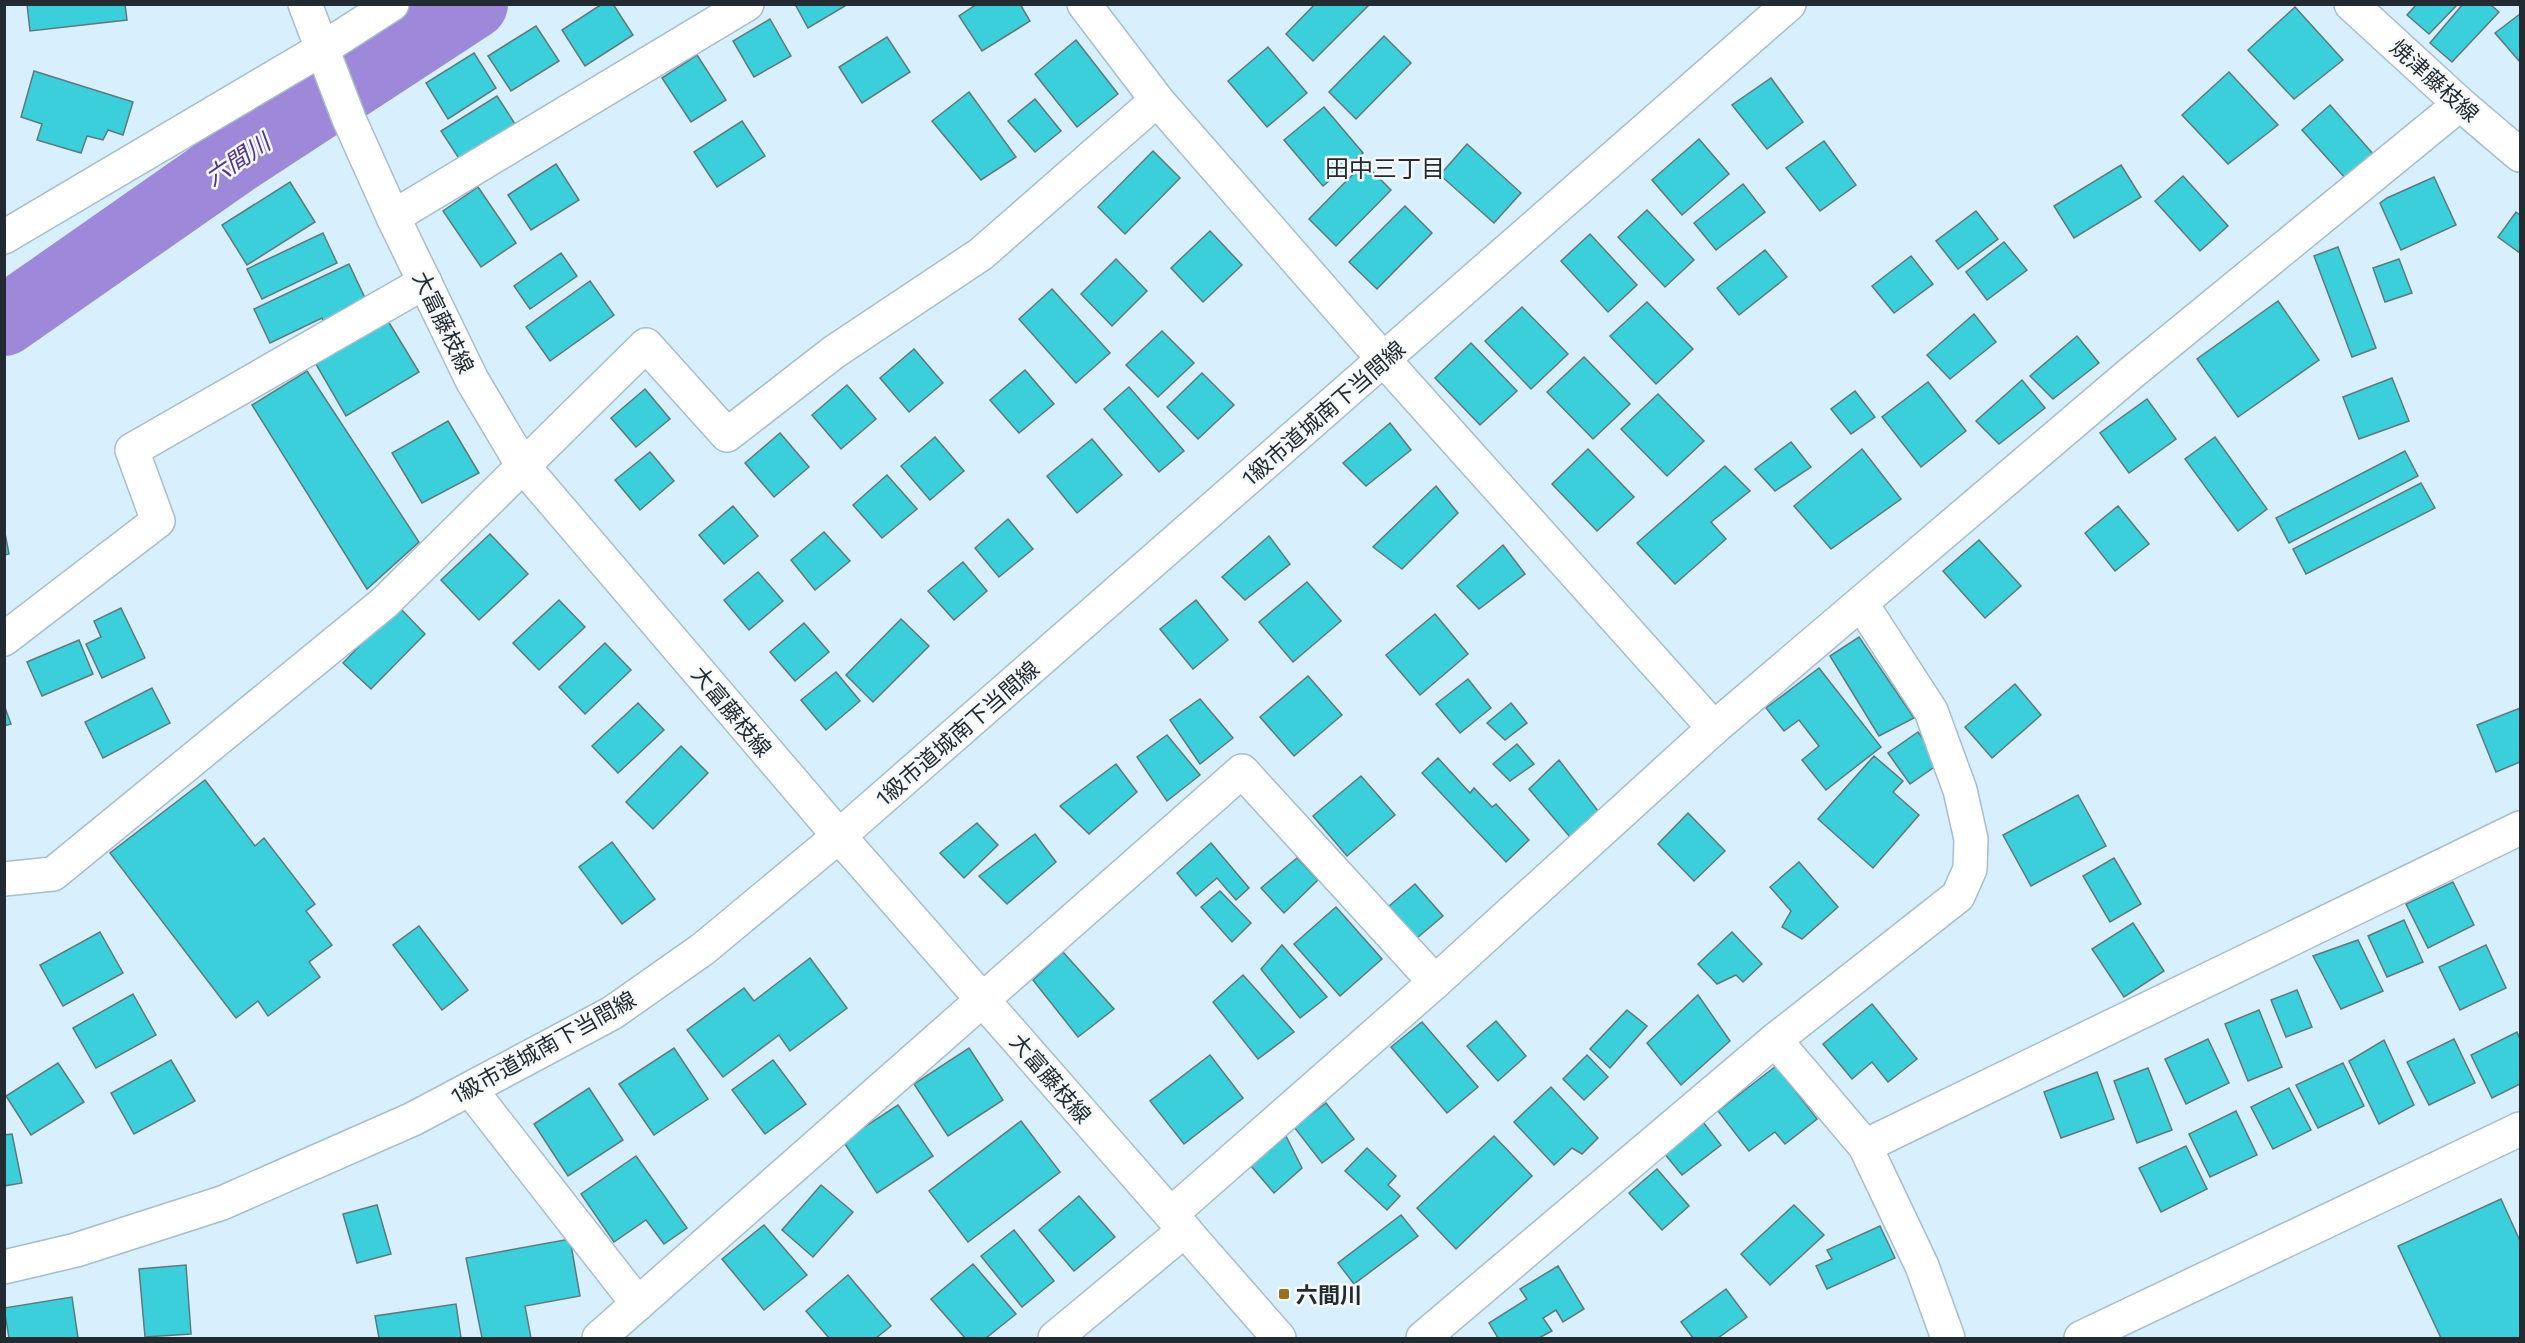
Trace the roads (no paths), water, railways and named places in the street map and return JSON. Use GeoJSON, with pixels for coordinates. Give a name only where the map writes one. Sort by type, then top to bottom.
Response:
{"type":"FeatureCollection","features":[{"type":"Feature","properties":{"kind":"street","name":"大富藤枝線"},"geometry":{"type":"LineString","coordinates":[[305,4],[349,120],[393,217],[472,380],[523,466],[838,836],[1279,1338]]}},
{"type":"Feature","properties":{"kind":"street"},"geometry":{"type":"LineString","coordinates":[[4,237],[324,56],[392,4]]}},
{"type":"Feature","properties":{"kind":"street"},"geometry":{"type":"LineString","coordinates":[[393,217],[747,4]]}},
{"type":"Feature","properties":{"kind":"street"},"geometry":{"type":"LineString","coordinates":[[1084,4],[1157,100],[1384,360],[1714,728]]}},
{"type":"Feature","properties":{"kind":"street","name":"1級市道城南下当間線"},"geometry":{"type":"LineString","coordinates":[[4,1267],[76,1250],[222,1203],[413,1119],[612,1013],[703,950],[838,836],[1789,4]]}},
{"type":"Feature","properties":{"kind":"street","name":"焼津藤枝線"},"geometry":{"type":"LineString","coordinates":[[2351,4],[2460,104],[2520,155]]}},
{"type":"Feature","properties":{"kind":"street"},"geometry":{"type":"LineString","coordinates":[[4,879],[53,874],[384,603],[646,345],[727,435],[834,352],[981,254],[1157,100]]}},
{"type":"Feature","properties":{"kind":"street"},"geometry":{"type":"LineString","coordinates":[[1055,1338],[1436,982],[1714,728],[2130,374],[2460,104]]}},
{"type":"Feature","properties":{"kind":"street"},"geometry":{"type":"LineString","coordinates":[[4,639],[158,521],[132,450],[425,282]]}},
{"type":"Feature","properties":{"kind":"street"},"geometry":{"type":"LineString","coordinates":[[1423,1338],[1776,1040],[1958,896],[1970,869],[1971,839],[1960,790],[1931,711],[1861,603]]}},
{"type":"Feature","properties":{"kind":"street"},"geometry":{"type":"LineString","coordinates":[[599,1338],[1242,771],[1436,982]]}},
{"type":"Feature","properties":{"kind":"street"},"geometry":{"type":"LineString","coordinates":[[1865,1146],[2520,828]]}},
{"type":"Feature","properties":{"kind":"street"},"geometry":{"type":"LineString","coordinates":[[1776,1040],[1865,1146],[1922,1266],[1948,1338]]}},
{"type":"Feature","properties":{"kind":"street"},"geometry":{"type":"LineString","coordinates":[[470,1089],[638,1304]]}},
{"type":"Feature","properties":{"kind":"street"},"geometry":{"type":"LineString","coordinates":[[2081,1338],[2520,1130]]}},
{"type":"Feature","properties":{"kind":"waterway","name":"六間川"},"geometry":{"type":"LineString","coordinates":[[4,321],[233,161],[473,4]]}},
{"type":"Feature","properties":{"kind":"place","name":"六間川"},"geometry":{"type":"Point","coordinates":[1284,1294]}},
{"type":"Feature","properties":{"kind":"district","name":"田中三丁目"},"geometry":{"type":"Point","coordinates":[1385,167]}}]}
